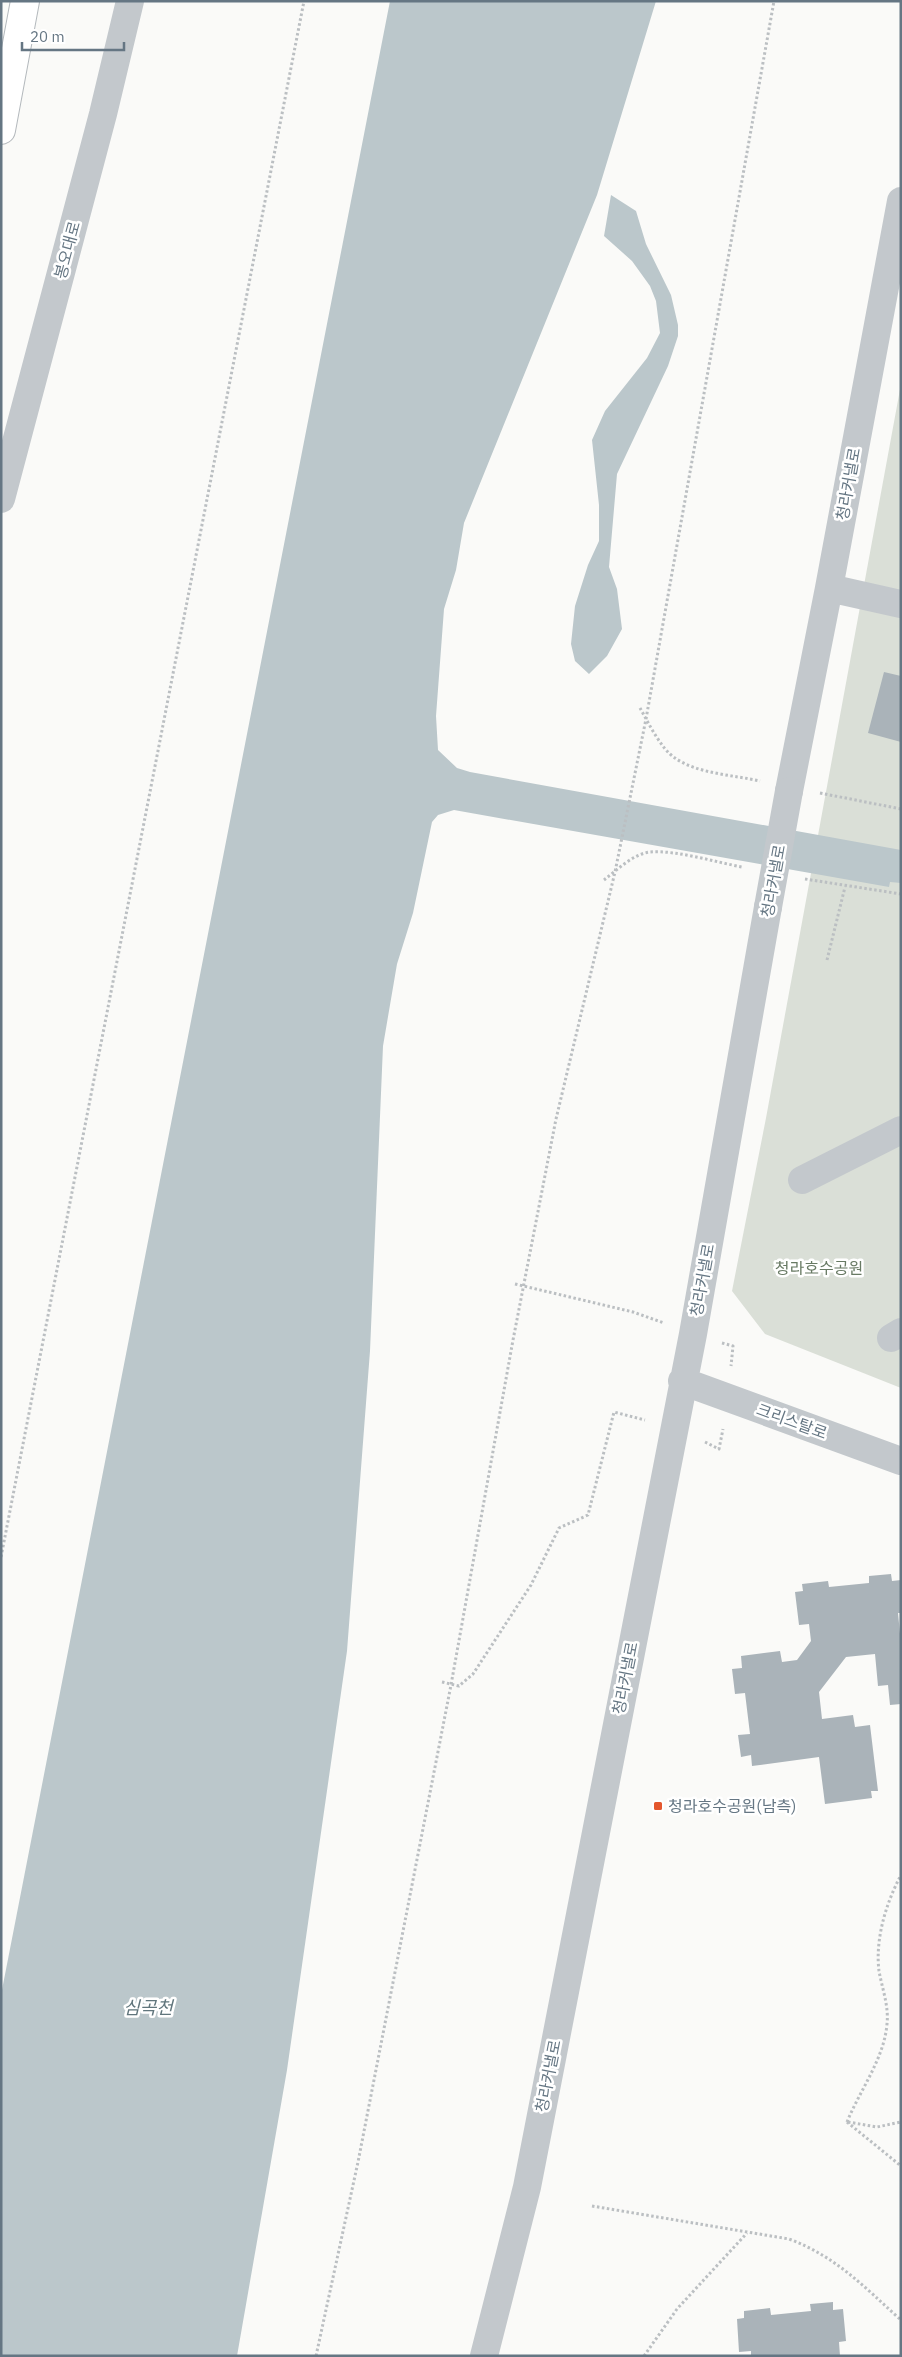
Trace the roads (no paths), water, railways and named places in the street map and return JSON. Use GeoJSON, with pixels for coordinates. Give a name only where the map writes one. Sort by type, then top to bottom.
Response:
{"type":"FeatureCollection","features":[{"type":"Feature","properties":{"kind":"highway"},"geometry":{"type":"LineString","coordinates":[[1,130],[25,1]]}},
{"type":"Feature","properties":{"kind":"street","name":"봉오대로"},"geometry":{"type":"LineString","coordinates":[[1,499],[103,114],[130,1]]}},
{"type":"Feature","properties":{"kind":"street","name":"청라커낼로"},"geometry":{"type":"LineString","coordinates":[[484,2356],[527,2187],[682,1381],[693,1334],[788,791],[829,588],[901,201]]}},
{"type":"Feature","properties":{"kind":"street"},"geometry":{"type":"LineString","coordinates":[[829,588],[901,604]]}},
{"type":"Feature","properties":{"kind":"street"},"geometry":{"type":"LineString","coordinates":[[802,1180],[901,1130]]}},
{"type":"Feature","properties":{"kind":"street","name":"크리스탈로"},"geometry":{"type":"LineString","coordinates":[[682,1381],[901,1461]]}},
{"type":"Feature","properties":{"kind":"water","name":"심곡천"},"geometry":{"type":"Polygon","coordinates":[[[390,1],[656,1],[597,195],[464,523],[456,570],[444,609],[436,716],[438,750],[457,768],[470,772],[901,850],[901,883],[890,882],[889,887],[454,810],[438,815],[432,822],[413,913],[397,964],[383,1046],[370,1351],[347,1651],[287,2070],[237,2356],[1,2356],[1,1995],[390,1]]]}},
{"type":"Feature","properties":{"kind":"water"},"geometry":{"type":"Polygon","coordinates":[[[611,195],[636,211],[646,244],[671,295],[678,325],[678,336],[668,366],[617,474],[609,567],[617,589],[622,629],[607,656],[589,674],[575,661],[571,644],[575,606],[588,565],[599,541],[599,505],[592,440],[605,411],[647,358],[660,333],[656,301],[650,286],[632,261],[604,236],[611,195]]]}},
{"type":"Feature","properties":{"kind":"place","name":"청라호수공원(남측)"},"geometry":{"type":"Point","coordinates":[658,1806]}},
{"type":"Feature","properties":{"kind":"park label","name":"청라호수공원"},"geometry":{"type":"Point","coordinates":[819,1268]}}]}
